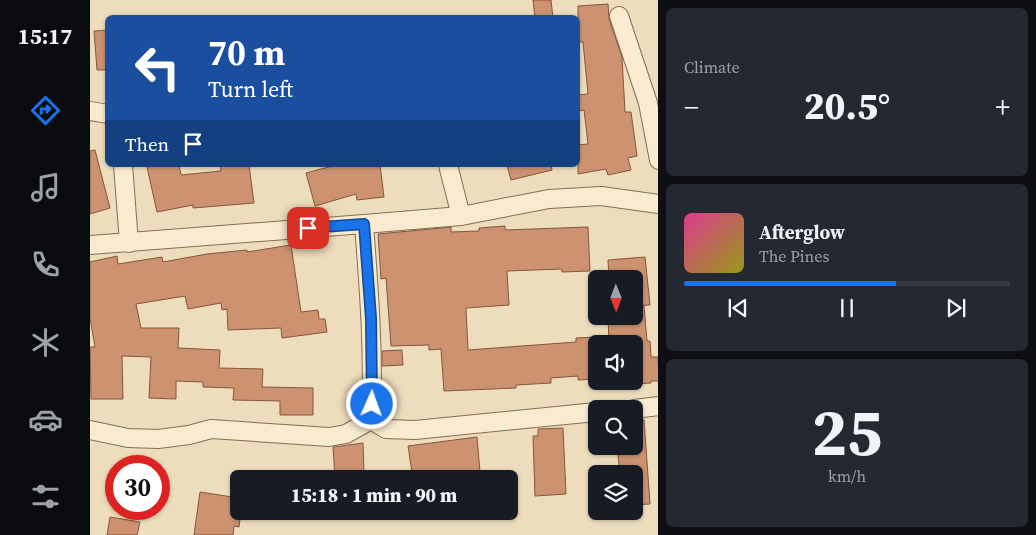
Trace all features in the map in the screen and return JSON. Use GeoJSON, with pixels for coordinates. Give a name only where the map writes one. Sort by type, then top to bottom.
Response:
{"type":"FeatureCollection","features":[{"type":"Feature","properties":{"kind":"street"},"geometry":{"type":"LineString","coordinates":[[618,16],[648,103],[658,160]]}},
{"type":"Feature","properties":{"kind":"street"},"geometry":{"type":"LineString","coordinates":[[90,111],[105,114]]}},
{"type":"Feature","properties":{"kind":"street"},"geometry":{"type":"LineString","coordinates":[[123,167],[129,243]]}},
{"type":"Feature","properties":{"kind":"street"},"geometry":{"type":"LineString","coordinates":[[449,167],[461,216]]}},
{"type":"Feature","properties":{"kind":"street"},"geometry":{"type":"LineString","coordinates":[[90,245],[461,216],[549,199],[601,196],[658,204]]}},
{"type":"Feature","properties":{"kind":"street"},"geometry":{"type":"LineString","coordinates":[[364,224],[373,373],[371,420]]}},
{"type":"Feature","properties":{"kind":"street"},"geometry":{"type":"LineString","coordinates":[[643,408],[658,406]]}},
{"type":"Feature","properties":{"kind":"street"},"geometry":{"type":"LineString","coordinates":[[371,420],[386,429],[416,430],[588,413]]}},
{"type":"Feature","properties":{"kind":"street"},"geometry":{"type":"LineString","coordinates":[[90,430],[128,438],[158,439],[189,436],[210,429],[328,437],[346,434],[371,420]]}},
{"type":"Feature","properties":{"kind":"building"},"geometry":{"type":"Polygon","coordinates":[[[533,0],[551,0],[553,15],[535,15],[533,0]]]}},
{"type":"Feature","properties":{"kind":"building"},"geometry":{"type":"Polygon","coordinates":[[[608,4],[609,19],[622,57],[625,112],[631,112],[637,156],[628,158],[631,170],[608,175],[606,169],[578,174],[578,167],[580,167],[580,145],[588,144],[584,110],[580,111],[580,95],[588,94],[583,42],[580,42],[578,6],[608,4]]]}},
{"type":"Feature","properties":{"kind":"building"},"geometry":{"type":"Polygon","coordinates":[[[105,30],[105,70],[97,70],[94,31],[105,30]]]}},
{"type":"Feature","properties":{"kind":"building"},"geometry":{"type":"Polygon","coordinates":[[[95,150],[110,208],[90,214],[90,151],[95,150]]]}},
{"type":"Feature","properties":{"kind":"building"},"geometry":{"type":"Polygon","coordinates":[[[147,167],[179,167],[181,175],[221,171],[220,167],[249,167],[254,203],[193,208],[193,205],[157,212],[147,167]]]}},
{"type":"Feature","properties":{"kind":"building"},"geometry":{"type":"Polygon","coordinates":[[[328,167],[380,167],[384,197],[357,200],[356,194],[315,206],[306,173],[328,167]]]}},
{"type":"Feature","properties":{"kind":"building"},"geometry":{"type":"Polygon","coordinates":[[[508,167],[551,167],[552,170],[511,180],[508,167]]]}},
{"type":"Feature","properties":{"kind":"building"},"geometry":{"type":"Polygon","coordinates":[[[505,226],[505,230],[588,227],[590,270],[562,272],[562,269],[507,271],[509,305],[466,308],[468,350],[576,342],[576,338],[588,337],[588,379],[578,380],[578,376],[551,378],[551,383],[516,385],[516,388],[444,391],[441,349],[429,350],[429,345],[391,346],[386,278],[381,279],[378,234],[451,227],[451,232],[479,231],[479,228],[505,226]]]}},
{"type":"Feature","properties":{"kind":"building"},"geometry":{"type":"Polygon","coordinates":[[[291,245],[301,312],[318,310],[319,319],[325,319],[327,332],[282,338],[281,328],[228,330],[227,309],[222,310],[221,303],[188,309],[185,296],[136,304],[141,328],[179,328],[178,348],[220,350],[219,368],[263,369],[262,387],[313,388],[313,415],[280,415],[280,401],[233,400],[234,388],[203,387],[203,382],[176,381],[176,399],[149,398],[151,357],[122,356],[123,399],[91,399],[90,347],[95,347],[90,318],[90,262],[117,256],[118,264],[162,257],[163,262],[207,254],[247,250],[247,252],[291,245]]]}},
{"type":"Feature","properties":{"kind":"building"},"geometry":{"type":"Polygon","coordinates":[[[645,257],[650,305],[643,305],[643,270],[609,270],[608,260],[645,257]]]}},
{"type":"Feature","properties":{"kind":"building"},"geometry":{"type":"Polygon","coordinates":[[[644,306],[647,341],[650,341],[651,357],[658,357],[658,381],[643,383],[643,335],[609,335],[608,325],[643,325],[644,306]]]}},
{"type":"Feature","properties":{"kind":"building"},"geometry":{"type":"Polygon","coordinates":[[[402,350],[403,365],[382,366],[382,351],[402,350]]]}},
{"type":"Feature","properties":{"kind":"building"},"geometry":{"type":"Polygon","coordinates":[[[644,420],[650,504],[643,504],[643,465],[619,465],[618,455],[643,455],[644,420]]]}},
{"type":"Feature","properties":{"kind":"building"},"geometry":{"type":"Polygon","coordinates":[[[563,428],[566,494],[535,496],[533,436],[538,436],[538,429],[563,428]]]}},
{"type":"Feature","properties":{"kind":"building"},"geometry":{"type":"Polygon","coordinates":[[[477,437],[480,470],[412,470],[408,446],[477,437]]]}},
{"type":"Feature","properties":{"kind":"building"},"geometry":{"type":"Polygon","coordinates":[[[363,443],[364,470],[335,470],[333,447],[363,443]]]}},
{"type":"Feature","properties":{"kind":"building"},"geometry":{"type":"Polygon","coordinates":[[[200,492],[230,497],[230,520],[240,520],[239,527],[234,526],[233,535],[194,535],[200,492]]]}},
{"type":"Feature","properties":{"kind":"building"},"geometry":{"type":"Polygon","coordinates":[[[110,520],[140,522],[137,535],[107,535],[110,520]]]}},
{"type":"Feature","properties":{"kind":"route"},"geometry":{"type":"LineString","coordinates":[[308,228],[364,224],[371,318],[372,404]]}}]}
